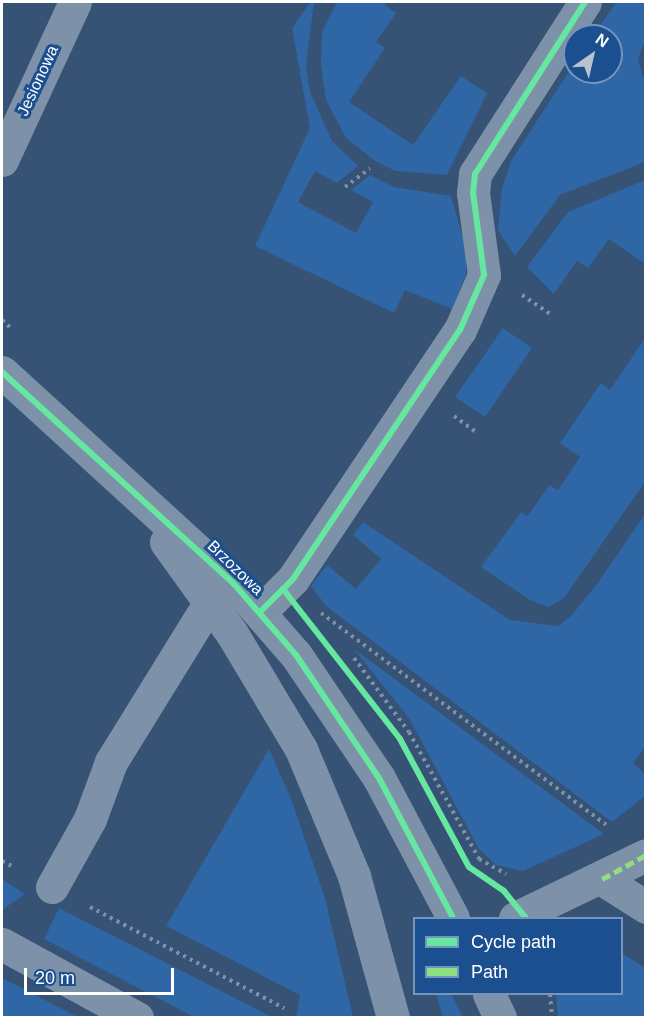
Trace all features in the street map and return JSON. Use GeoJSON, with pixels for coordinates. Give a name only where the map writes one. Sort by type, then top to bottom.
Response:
{"type":"FeatureCollection","features":[{"type":"Feature","properties":{"kind":"street","name":"Jesionowa"},"geometry":{"type":"LineString","coordinates":[[2,160],[75,2]]}},
{"type":"Feature","properties":{"kind":"street"},"geometry":{"type":"LineString","coordinates":[[260,612],[293,579],[459,330],[484,275],[473,194],[475,174],[585,2]]}},
{"type":"Feature","properties":{"kind":"street","name":"Brzozowa"},"geometry":{"type":"LineString","coordinates":[[2,372],[260,612],[296,655],[379,778],[452,917]]}},
{"type":"Feature","properties":{"kind":"street","name":"Brzozowa"},"geometry":{"type":"LineString","coordinates":[[104,467],[210,602],[265,686],[301,749],[354,876],[393,1017]]}},
{"type":"Feature","properties":{"kind":"street"},"geometry":{"type":"LineString","coordinates":[[52,887],[90,819],[111,762],[210,602]]}},
{"type":"Feature","properties":{"kind":"street"},"geometry":{"type":"LineString","coordinates":[[528,911],[602,879],[645,855]]}},
{"type":"Feature","properties":{"kind":"street"},"geometry":{"type":"LineString","coordinates":[[602,879],[645,907]]}},
{"type":"Feature","properties":{"kind":"street"},"geometry":{"type":"LineString","coordinates":[[2,944],[138,1017]]}},
{"type":"Feature","properties":{"kind":"street"},"geometry":{"type":"LineString","coordinates":[[490,995],[500,1017]]}},
{"type":"Feature","properties":{"kind":"path"},"geometry":{"type":"LineString","coordinates":[[345,187],[370,168]]}},
{"type":"Feature","properties":{"kind":"path"},"geometry":{"type":"LineString","coordinates":[[520,294],[553,316]]}},
{"type":"Feature","properties":{"kind":"path"},"geometry":{"type":"LineString","coordinates":[[450,413],[476,431]]}},
{"type":"Feature","properties":{"kind":"path"},"geometry":{"type":"LineString","coordinates":[[339,637],[321,612],[615,832]]}},
{"type":"Feature","properties":{"kind":"path"},"geometry":{"type":"LineString","coordinates":[[351,653],[409,732],[479,859],[525,881],[528,911]]}},
{"type":"Feature","properties":{"kind":"path"},"geometry":{"type":"LineString","coordinates":[[2,861],[284,1008]]}},
{"type":"Feature","properties":{"kind":"path"},"geometry":{"type":"LineString","coordinates":[[550,995],[552,1017]]}},
{"type":"Feature","properties":{"kind":"shaded area"},"geometry":{"type":"Polygon","coordinates":[[[310,2],[314,2],[306,66],[310,92],[332,141],[358,166],[337,183],[315,171],[298,202],[356,233],[373,202],[351,190],[370,175],[394,187],[451,196],[466,248],[466,275],[452,309],[405,290],[394,313],[255,246],[310,128],[292,28],[310,2]]]}},
{"type":"Feature","properties":{"kind":"shaded area"},"geometry":{"type":"Polygon","coordinates":[[[337,2],[387,2],[385,5],[396,13],[376,42],[385,48],[349,102],[413,145],[461,76],[487,93],[447,175],[395,171],[375,161],[346,138],[326,100],[321,65],[322,32],[337,2]]]}},
{"type":"Feature","properties":{"kind":"shaded area"},"geometry":{"type":"Polygon","coordinates":[[[616,2],[645,2],[645,40],[638,59],[645,84],[645,162],[560,195],[515,256],[498,230],[502,188],[511,161],[563,81],[563,84],[623,84],[623,24],[601,24],[616,2]]]}},
{"type":"Feature","properties":{"kind":"shaded area"},"geometry":{"type":"Polygon","coordinates":[[[645,180],[645,264],[609,239],[588,268],[577,261],[554,294],[527,267],[568,212],[645,180]]]}},
{"type":"Feature","properties":{"kind":"shaded area"},"geometry":{"type":"Polygon","coordinates":[[[503,328],[532,348],[485,417],[455,397],[503,328]]]}},
{"type":"Feature","properties":{"kind":"shaded area"},"geometry":{"type":"Polygon","coordinates":[[[645,338],[645,482],[564,598],[548,607],[530,600],[481,567],[521,512],[528,516],[549,485],[558,490],[580,457],[560,443],[601,383],[610,390],[645,338]]]}},
{"type":"Feature","properties":{"kind":"shaded area"},"geometry":{"type":"Polygon","coordinates":[[[645,514],[645,747],[633,763],[645,774],[645,796],[612,822],[326,606],[311,586],[327,565],[356,589],[381,559],[353,535],[363,522],[510,620],[558,626],[571,616],[597,584],[645,514]]]}},
{"type":"Feature","properties":{"kind":"shaded area"},"geometry":{"type":"Polygon","coordinates":[[[354,649],[604,834],[523,871],[496,865],[479,849],[409,718],[354,649]]]}},
{"type":"Feature","properties":{"kind":"shaded area"},"geometry":{"type":"Polygon","coordinates":[[[269,749],[290,796],[325,898],[353,1017],[296,1017],[300,995],[166,926],[269,749]]]}},
{"type":"Feature","properties":{"kind":"shaded area"},"geometry":{"type":"Polygon","coordinates":[[[2,879],[25,894],[2,910],[2,879]]]}},
{"type":"Feature","properties":{"kind":"shaded area"},"geometry":{"type":"Polygon","coordinates":[[[59,908],[272,1017],[194,1017],[44,939],[59,908]]]}},
{"type":"Feature","properties":{"kind":"shaded area"},"geometry":{"type":"Polygon","coordinates":[[[623,954],[645,968],[645,1017],[558,1017],[556,995],[623,995],[623,954]]]}},
{"type":"Feature","properties":{"kind":"shaded area"},"geometry":{"type":"Polygon","coordinates":[[[2,978],[78,1017],[2,1017],[2,978]]]}},
{"type":"Feature","properties":{"kind":"shaded area"},"geometry":{"type":"Polygon","coordinates":[[[436,995],[452,995],[463,1017],[443,1017],[436,995]]]}},
{"type":"Feature","properties":{"kind":"marked path"},"geometry":{"type":"LineString","coordinates":[[602,879],[646,855]]}},
{"type":"Feature","properties":{"kind":"cycle path"},"geometry":{"type":"LineString","coordinates":[[260,612],[293,579],[460,330],[484,275],[473,193],[475,174],[585,2]]}},
{"type":"Feature","properties":{"kind":"cycle path"},"geometry":{"type":"LineString","coordinates":[[2,372],[234,584],[296,655],[379,778],[452,917]]}},
{"type":"Feature","properties":{"kind":"cycle path"},"geometry":{"type":"LineString","coordinates":[[283,589],[400,739],[469,867],[504,891],[525,917]]}}]}
